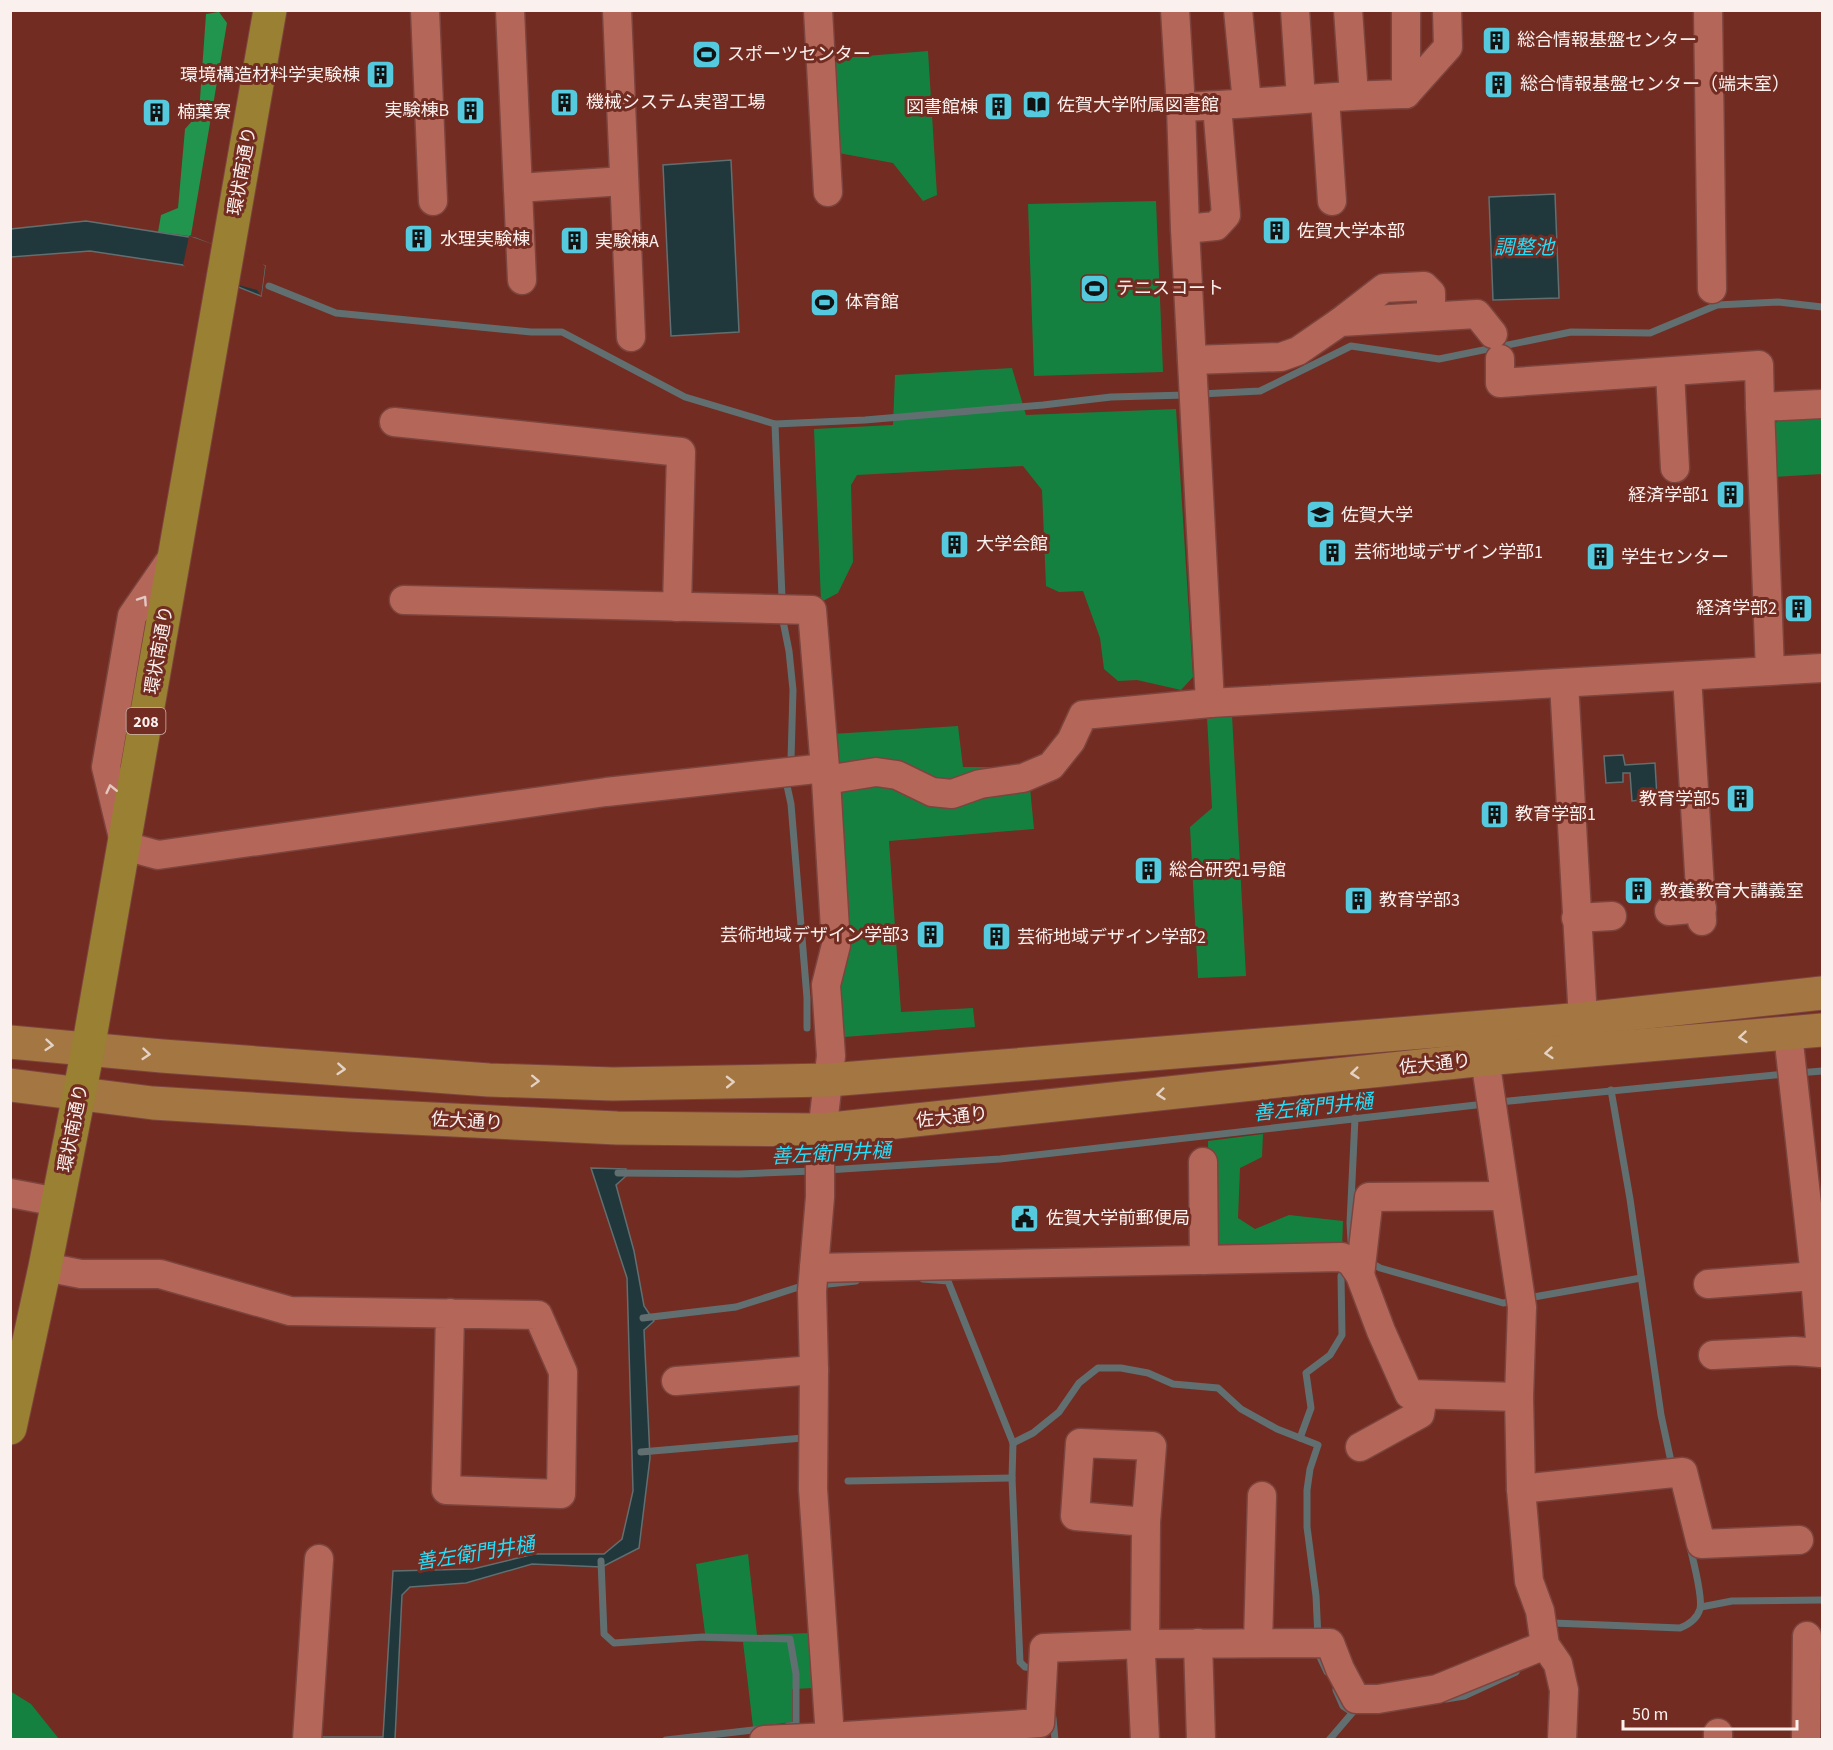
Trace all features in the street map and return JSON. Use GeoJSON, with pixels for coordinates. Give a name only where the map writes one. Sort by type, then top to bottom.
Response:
{"type":"FeatureCollection","features":[{"type":"Feature","properties":{"kind":"highway","name":"環状南通り"},"geometry":{"type":"LineString","coordinates":[[10,1428],[45,1267],[88,1049],[270,10]]}},
{"type":"Feature","properties":{"kind":"main road","name":"佐大通り"},"geometry":{"type":"LineString","coordinates":[[10,1042],[489,1080],[613,1084],[829,1080],[1583,1019],[1822,993]]}},
{"type":"Feature","properties":{"kind":"main road","name":"佐大通り"},"geometry":{"type":"LineString","coordinates":[[10,1085],[153,1103],[199,1106],[617,1128],[822,1130],[1485,1059],[1822,1030]]}},
{"type":"Feature","properties":{"kind":"street"},"geometry":{"type":"LineString","coordinates":[[425,10],[433,201]]}},
{"type":"Feature","properties":{"kind":"street"},"geometry":{"type":"LineString","coordinates":[[510,10],[522,280]]}},
{"type":"Feature","properties":{"kind":"street"},"geometry":{"type":"LineString","coordinates":[[617,10],[630,337]]}},
{"type":"Feature","properties":{"kind":"street"},"geometry":{"type":"LineString","coordinates":[[818,10],[828,192]]}},
{"type":"Feature","properties":{"kind":"street"},"geometry":{"type":"LineString","coordinates":[[1175,10],[1210,703]]}},
{"type":"Feature","properties":{"kind":"street"},"geometry":{"type":"LineString","coordinates":[[1238,10],[1247,103]]}},
{"type":"Feature","properties":{"kind":"street"},"geometry":{"type":"LineString","coordinates":[[1295,10],[1332,201]]}},
{"type":"Feature","properties":{"kind":"street"},"geometry":{"type":"LineString","coordinates":[[1348,10],[1354,95]]}},
{"type":"Feature","properties":{"kind":"street"},"geometry":{"type":"LineString","coordinates":[[1406,10],[1406,94]]}},
{"type":"Feature","properties":{"kind":"street"},"geometry":{"type":"LineString","coordinates":[[1181,107],[1354,95],[1406,94],[1448,47],[1447,10]]}},
{"type":"Feature","properties":{"kind":"street"},"geometry":{"type":"LineString","coordinates":[[1708,10],[1712,289]]}},
{"type":"Feature","properties":{"kind":"street"},"geometry":{"type":"LineString","coordinates":[[1185,229],[1216,226],[1226,215],[1217,106]]}},
{"type":"Feature","properties":{"kind":"street"},"geometry":{"type":"LineString","coordinates":[[518,188],[624,181]]}},
{"type":"Feature","properties":{"kind":"street"},"geometry":{"type":"LineString","coordinates":[[1192,360],[1281,357],[1298,351],[1340,322],[1478,314],[1497,346],[1500,383],[1759,365],[1770,671]]}},
{"type":"Feature","properties":{"kind":"street"},"geometry":{"type":"LineString","coordinates":[[1670,372],[1675,468]]}},
{"type":"Feature","properties":{"kind":"street"},"geometry":{"type":"LineString","coordinates":[[1761,407],[1822,404]]}},
{"type":"Feature","properties":{"kind":"street"},"geometry":{"type":"LineString","coordinates":[[394,422],[681,452],[677,607]]}},
{"type":"Feature","properties":{"kind":"street"},"geometry":{"type":"LineString","coordinates":[[404,600],[812,610],[836,945],[826,985],[831,1056],[822,1130],[813,1279],[813,1489],[830,1737]]}},
{"type":"Feature","properties":{"kind":"street"},"geometry":{"type":"LineString","coordinates":[[124,846],[158,855],[606,792],[825,774],[876,772],[897,775],[932,792],[952,794],[980,784],[1023,778],[1051,766],[1071,741],[1083,715],[1210,703],[1822,668]]}},
{"type":"Feature","properties":{"kind":"street"},"geometry":{"type":"LineString","coordinates":[[1669,911],[1702,915],[1687,676]]}},
{"type":"Feature","properties":{"kind":"street"},"geometry":{"type":"LineString","coordinates":[[1564,683],[1583,1019]]}},
{"type":"Feature","properties":{"kind":"street"},"geometry":{"type":"LineString","coordinates":[[1576,918],[1612,915]]}},
{"type":"Feature","properties":{"kind":"street"},"geometry":{"type":"LineString","coordinates":[[1713,1355],[1794,1351],[1822,1353],[1815,1276],[1816,1232],[1788,1034]]}},
{"type":"Feature","properties":{"kind":"street"},"geometry":{"type":"LineString","coordinates":[[1485,1059],[1521,1300],[1519,1397],[1521,1489],[1528,1581],[1540,1611],[1545,1645],[1558,1664],[1564,1689],[1562,1740]]}},
{"type":"Feature","properties":{"kind":"street"},"geometry":{"type":"LineString","coordinates":[[1203,1161],[1204,1260]]}},
{"type":"Feature","properties":{"kind":"street"},"geometry":{"type":"LineString","coordinates":[[10,1193],[58,1202]]}},
{"type":"Feature","properties":{"kind":"street"},"geometry":{"type":"LineString","coordinates":[[1505,1196],[1369,1197],[1355,1262],[1408,1394],[1519,1397]]}},
{"type":"Feature","properties":{"kind":"street"},"geometry":{"type":"LineString","coordinates":[[813,1279],[1204,1260],[1355,1262]]}},
{"type":"Feature","properties":{"kind":"street"},"geometry":{"type":"LineString","coordinates":[[45,1267],[81,1274],[160,1274],[290,1311],[450,1313],[538,1315],[563,1372],[561,1494],[446,1490],[450,1313]]}},
{"type":"Feature","properties":{"kind":"street"},"geometry":{"type":"LineString","coordinates":[[1708,1284],[1815,1276]]}},
{"type":"Feature","properties":{"kind":"street"},"geometry":{"type":"LineString","coordinates":[[676,1381],[814,1370]]}},
{"type":"Feature","properties":{"kind":"street"},"geometry":{"type":"LineString","coordinates":[[1360,1447],[1420,1414],[1423,1395]]}},
{"type":"Feature","properties":{"kind":"street"},"geometry":{"type":"LineString","coordinates":[[1521,1489],[1683,1472],[1701,1544],[1799,1540]]}},
{"type":"Feature","properties":{"kind":"street"},"geometry":{"type":"LineString","coordinates":[[1258,1643],[1262,1496]]}},
{"type":"Feature","properties":{"kind":"street"},"geometry":{"type":"LineString","coordinates":[[1145,1740],[1141,1655],[1145,1644],[1146,1522]]}},
{"type":"Feature","properties":{"kind":"street"},"geometry":{"type":"LineString","coordinates":[[307,1737],[319,1559]]}},
{"type":"Feature","properties":{"kind":"street"},"geometry":{"type":"LineString","coordinates":[[1806,1740],[1807,1636]]}},
{"type":"Feature","properties":{"kind":"street"},"geometry":{"type":"LineString","coordinates":[[764,1740],[1040,1723],[1044,1648],[1198,1643],[1330,1643],[1340,1669],[1356,1699],[1378,1699],[1437,1689],[1545,1645]]}},
{"type":"Feature","properties":{"kind":"street"},"geometry":{"type":"LineString","coordinates":[[1198,1643],[1201,1740]]}},
{"type":"Feature","properties":{"kind":"green space"},"geometry":{"type":"Polygon","coordinates":[[[219,12],[227,23],[191,235],[158,232],[161,215],[178,208],[185,129],[199,113],[206,14],[219,12]]]}},
{"type":"Feature","properties":{"kind":"green space"},"geometry":{"type":"Polygon","coordinates":[[[928,51],[937,195],[923,201],[893,163],[833,152],[828,59],[928,51]]]}},
{"type":"Feature","properties":{"kind":"green space","name":"テニスコート"},"geometry":{"type":"Polygon","coordinates":[[[1156,201],[1163,372],[1034,376],[1028,204],[1156,201]]]}},
{"type":"Feature","properties":{"kind":"green space"},"geometry":{"type":"Polygon","coordinates":[[[1012,368],[1026,415],[1176,409],[1193,677],[1181,690],[1137,680],[1118,681],[1104,669],[1100,638],[1083,591],[1059,592],[1046,586],[1042,490],[1023,466],[857,475],[851,485],[853,562],[838,593],[821,602],[814,429],[893,425],[895,375],[1012,368]]]}},
{"type":"Feature","properties":{"kind":"green space"},"geometry":{"type":"Polygon","coordinates":[[[1822,415],[1822,474],[1776,477],[1774,425],[1781,417],[1822,415]]]}},
{"type":"Feature","properties":{"kind":"green space"},"geometry":{"type":"Polygon","coordinates":[[[1232,715],[1246,976],[1198,978],[1190,827],[1212,808],[1207,717],[1232,715]]]}},
{"type":"Feature","properties":{"kind":"green space"},"geometry":{"type":"Polygon","coordinates":[[[958,726],[963,767],[1028,767],[1034,829],[889,841],[901,1012],[973,1008],[975,1027],[844,1037],[840,994],[845,943],[832,734],[958,726]]]}},
{"type":"Feature","properties":{"kind":"green space"},"geometry":{"type":"Polygon","coordinates":[[[1263,1134],[1262,1157],[1240,1168],[1238,1218],[1255,1229],[1289,1215],[1343,1221],[1342,1249],[1209,1252],[1208,1141],[1263,1134]]]}},
{"type":"Feature","properties":{"kind":"green space"},"geometry":{"type":"Polygon","coordinates":[[[748,1554],[757,1635],[811,1633],[815,1688],[792,1689],[792,1722],[753,1727],[743,1642],[706,1641],[696,1564],[748,1554]]]}},
{"type":"Feature","properties":{"kind":"green space"},"geometry":{"type":"Polygon","coordinates":[[[10,1691],[31,1704],[59,1739],[11,1739],[10,1691]]]}},
{"type":"Feature","properties":{"kind":"water"},"geometry":{"type":"Polygon","coordinates":[[[731,160],[739,332],[671,336],[663,165],[731,160]]]}},
{"type":"Feature","properties":{"kind":"water","name":"調整池"},"geometry":{"type":"Polygon","coordinates":[[[1555,194],[1559,298],[1493,300],[1489,197],[1555,194]]]}},
{"type":"Feature","properties":{"kind":"water"},"geometry":{"type":"Polygon","coordinates":[[[86,221],[195,238],[265,266],[261,296],[183,265],[90,251],[11,257],[11,229],[86,221]]]}},
{"type":"Feature","properties":{"kind":"water"},"geometry":{"type":"Polygon","coordinates":[[[1623,755],[1625,765],[1655,763],[1657,798],[1632,801],[1630,773],[1623,773],[1623,782],[1606,783],[1604,756],[1623,755]]]}},
{"type":"Feature","properties":{"kind":"water"},"geometry":{"type":"Polygon","coordinates":[[[591,1168],[626,1169],[626,1176],[616,1185],[634,1251],[644,1306],[654,1321],[644,1330],[650,1458],[639,1548],[602,1567],[532,1564],[466,1583],[410,1587],[402,1595],[395,1739],[289,1740],[313,1737],[383,1737],[393,1571],[473,1569],[534,1554],[604,1554],[622,1539],[633,1491],[627,1278],[591,1168]]]}},
{"type":"Feature","properties":{"kind":"pier"},"geometry":{"type":"Polygon","coordinates":[[[189,236],[258,260],[265,266],[261,296],[257,290],[186,268],[183,265],[189,236]]]}},
{"type":"Feature","properties":{"kind":"waterway"},"geometry":{"type":"LineString","coordinates":[[269,286],[336,313],[531,332],[562,332],[685,397],[775,424],[865,420],[1111,397],[1186,395]]}},
{"type":"Feature","properties":{"kind":"waterway"},"geometry":{"type":"LineString","coordinates":[[1200,394],[1260,391],[1351,346],[1439,359],[1571,332],[1650,333],[1717,305],[1778,302],[1822,307]]}},
{"type":"Feature","properties":{"kind":"waterway"},"geometry":{"type":"LineString","coordinates":[[775,424],[782,598]]}},
{"type":"Feature","properties":{"kind":"waterway"},"geometry":{"type":"LineString","coordinates":[[783,621],[793,690],[791,759]]}},
{"type":"Feature","properties":{"kind":"waterway"},"geometry":{"type":"LineString","coordinates":[[786,781],[791,804],[807,998],[807,1028]]}},
{"type":"Feature","properties":{"kind":"waterway","name":"善左衛門井樋"},"geometry":{"type":"LineString","coordinates":[[1798,1073],[1822,1071]]}},
{"type":"Feature","properties":{"kind":"waterway","name":"善左衛門井樋"},"geometry":{"type":"LineString","coordinates":[[1499,1102],[1786,1074]]}},
{"type":"Feature","properties":{"kind":"waterway"},"geometry":{"type":"LineString","coordinates":[[1611,1090],[1630,1199],[1661,1415],[1672,1466]]}},
{"type":"Feature","properties":{"kind":"waterway","name":"善左衛門井樋"},"geometry":{"type":"LineString","coordinates":[[827,1170],[1000,1159],[1485,1104]]}},
{"type":"Feature","properties":{"kind":"waterway"},"geometry":{"type":"LineString","coordinates":[[1351,1241],[1355,1118]]}},
{"type":"Feature","properties":{"kind":"waterway","name":"善左衛門井樋"},"geometry":{"type":"LineString","coordinates":[[618,1173],[739,1174],[813,1171]]}},
{"type":"Feature","properties":{"kind":"waterway"},"geometry":{"type":"LineString","coordinates":[[1368,1261],[1380,1268],[1503,1303],[1515,1301]]}},
{"type":"Feature","properties":{"kind":"waterway"},"geometry":{"type":"LineString","coordinates":[[1300,1438],[1311,1408],[1306,1373],[1330,1355],[1342,1335],[1341,1276],[1346,1266]]}},
{"type":"Feature","properties":{"kind":"waterway"},"geometry":{"type":"LineString","coordinates":[[1528,1298],[1641,1278]]}},
{"type":"Feature","properties":{"kind":"waterway"},"geometry":{"type":"LineString","coordinates":[[923,1279],[948,1281],[1013,1443],[1012,1478],[1020,1662],[1025,1667],[1035,1668]]}},
{"type":"Feature","properties":{"kind":"waterway"},"geometry":{"type":"LineString","coordinates":[[819,1285],[856,1281]]}},
{"type":"Feature","properties":{"kind":"waterway"},"geometry":{"type":"LineString","coordinates":[[643,1318],[736,1307],[805,1285]]}},
{"type":"Feature","properties":{"kind":"waterway"},"geometry":{"type":"LineString","coordinates":[[1013,1443],[1033,1433],[1059,1412],[1079,1383],[1098,1368],[1121,1368],[1148,1373],[1173,1384],[1218,1388],[1241,1409],[1277,1429],[1318,1445],[1310,1469],[1307,1490],[1307,1527],[1316,1596],[1318,1638]]}},
{"type":"Feature","properties":{"kind":"waterway"},"geometry":{"type":"LineString","coordinates":[[641,1452],[803,1438]]}},
{"type":"Feature","properties":{"kind":"waterway"},"geometry":{"type":"LineString","coordinates":[[848,1481],[1012,1478]]}},
{"type":"Feature","properties":{"kind":"waterway"},"geometry":{"type":"LineString","coordinates":[[1553,1623],[1680,1628],[1687,1625],[1697,1616],[1701,1603],[1690,1547]]}},
{"type":"Feature","properties":{"kind":"waterway"},"geometry":{"type":"LineString","coordinates":[[601,1561],[604,1634],[614,1643],[703,1637],[790,1639],[796,1674],[796,1725],[788,1726]]}},
{"type":"Feature","properties":{"kind":"waterway"},"geometry":{"type":"LineString","coordinates":[[1701,1607],[1732,1601],[1822,1600]]}},
{"type":"Feature","properties":{"kind":"waterway"},"geometry":{"type":"LineString","coordinates":[[1319,1649],[1327,1672]]}},
{"type":"Feature","properties":{"kind":"waterway"},"geometry":{"type":"LineString","coordinates":[[1446,1699],[1464,1696],[1516,1672]]}},
{"type":"Feature","properties":{"kind":"waterway"},"geometry":{"type":"LineString","coordinates":[[1336,1690],[1343,1706],[1352,1712]]}},
{"type":"Feature","properties":{"kind":"waterway"},"geometry":{"type":"LineString","coordinates":[[1329,1740],[1353,1712]]}},
{"type":"Feature","properties":{"kind":"waterway"},"geometry":{"type":"LineString","coordinates":[[1053,1718],[1055,1740]]}},
{"type":"Feature","properties":{"kind":"waterway"},"geometry":{"type":"LineString","coordinates":[[666,1740],[762,1729]]}},
{"type":"Feature","properties":{"kind":"place","name":"総合情報基盤センター"},"geometry":{"type":"Point","coordinates":[1496,40]}},
{"type":"Feature","properties":{"kind":"place","name":"スポーツセンター"},"geometry":{"type":"Point","coordinates":[706,54]}},
{"type":"Feature","properties":{"kind":"place","name":"環境構造材料学実験棟"},"geometry":{"type":"Point","coordinates":[381,75]}},
{"type":"Feature","properties":{"kind":"place","name":"総合情報基盤センター（端末室）"},"geometry":{"type":"Point","coordinates":[1499,84]}},
{"type":"Feature","properties":{"kind":"place","name":"機械システム実習工場"},"geometry":{"type":"Point","coordinates":[565,102]}},
{"type":"Feature","properties":{"kind":"place","name":"佐賀大学附属図書館"},"geometry":{"type":"Point","coordinates":[1036,105]}},
{"type":"Feature","properties":{"kind":"place","name":"図書館棟"},"geometry":{"type":"Point","coordinates":[999,107]}},
{"type":"Feature","properties":{"kind":"place","name":"実験棟B"},"geometry":{"type":"Point","coordinates":[470,110]}},
{"type":"Feature","properties":{"kind":"place","name":"楠葉寮"},"geometry":{"type":"Point","coordinates":[156,112]}},
{"type":"Feature","properties":{"kind":"place","name":"佐賀大学本部"},"geometry":{"type":"Point","coordinates":[1276,231]}},
{"type":"Feature","properties":{"kind":"place","name":"水理実験棟"},"geometry":{"type":"Point","coordinates":[419,239]}},
{"type":"Feature","properties":{"kind":"place","name":"実験棟A"},"geometry":{"type":"Point","coordinates":[574,241]}},
{"type":"Feature","properties":{"kind":"place","name":"テニスコート"},"geometry":{"type":"Point","coordinates":[1095,288]}},
{"type":"Feature","properties":{"kind":"place","name":"体育館"},"geometry":{"type":"Point","coordinates":[824,302]}},
{"type":"Feature","properties":{"kind":"place","name":"経済学部1"},"geometry":{"type":"Point","coordinates":[1730,495]}},
{"type":"Feature","properties":{"kind":"place","name":"佐賀大学"},"geometry":{"type":"Point","coordinates":[1320,515]}},
{"type":"Feature","properties":{"kind":"place","name":"大学会館"},"geometry":{"type":"Point","coordinates":[955,544]}},
{"type":"Feature","properties":{"kind":"place","name":"芸術地域デザイン学部1"},"geometry":{"type":"Point","coordinates":[1333,552]}},
{"type":"Feature","properties":{"kind":"place","name":"学生センター"},"geometry":{"type":"Point","coordinates":[1600,557]}},
{"type":"Feature","properties":{"kind":"place","name":"経済学部2"},"geometry":{"type":"Point","coordinates":[1798,608]}},
{"type":"Feature","properties":{"kind":"place","name":"教育学部5"},"geometry":{"type":"Point","coordinates":[1741,799]}},
{"type":"Feature","properties":{"kind":"place","name":"教育学部1"},"geometry":{"type":"Point","coordinates":[1494,814]}},
{"type":"Feature","properties":{"kind":"place","name":"総合研究1号館"},"geometry":{"type":"Point","coordinates":[1148,870]}},
{"type":"Feature","properties":{"kind":"place","name":"教養教育大講義室"},"geometry":{"type":"Point","coordinates":[1639,891]}},
{"type":"Feature","properties":{"kind":"place","name":"教育学部3"},"geometry":{"type":"Point","coordinates":[1358,900]}},
{"type":"Feature","properties":{"kind":"place","name":"芸術地域デザイン学部3"},"geometry":{"type":"Point","coordinates":[930,935]}},
{"type":"Feature","properties":{"kind":"place","name":"芸術地域デザイン学部2"},"geometry":{"type":"Point","coordinates":[996,937]}},
{"type":"Feature","properties":{"kind":"place","name":"佐賀大学前郵便局"},"geometry":{"type":"Point","coordinates":[1025,1218]}}]}
